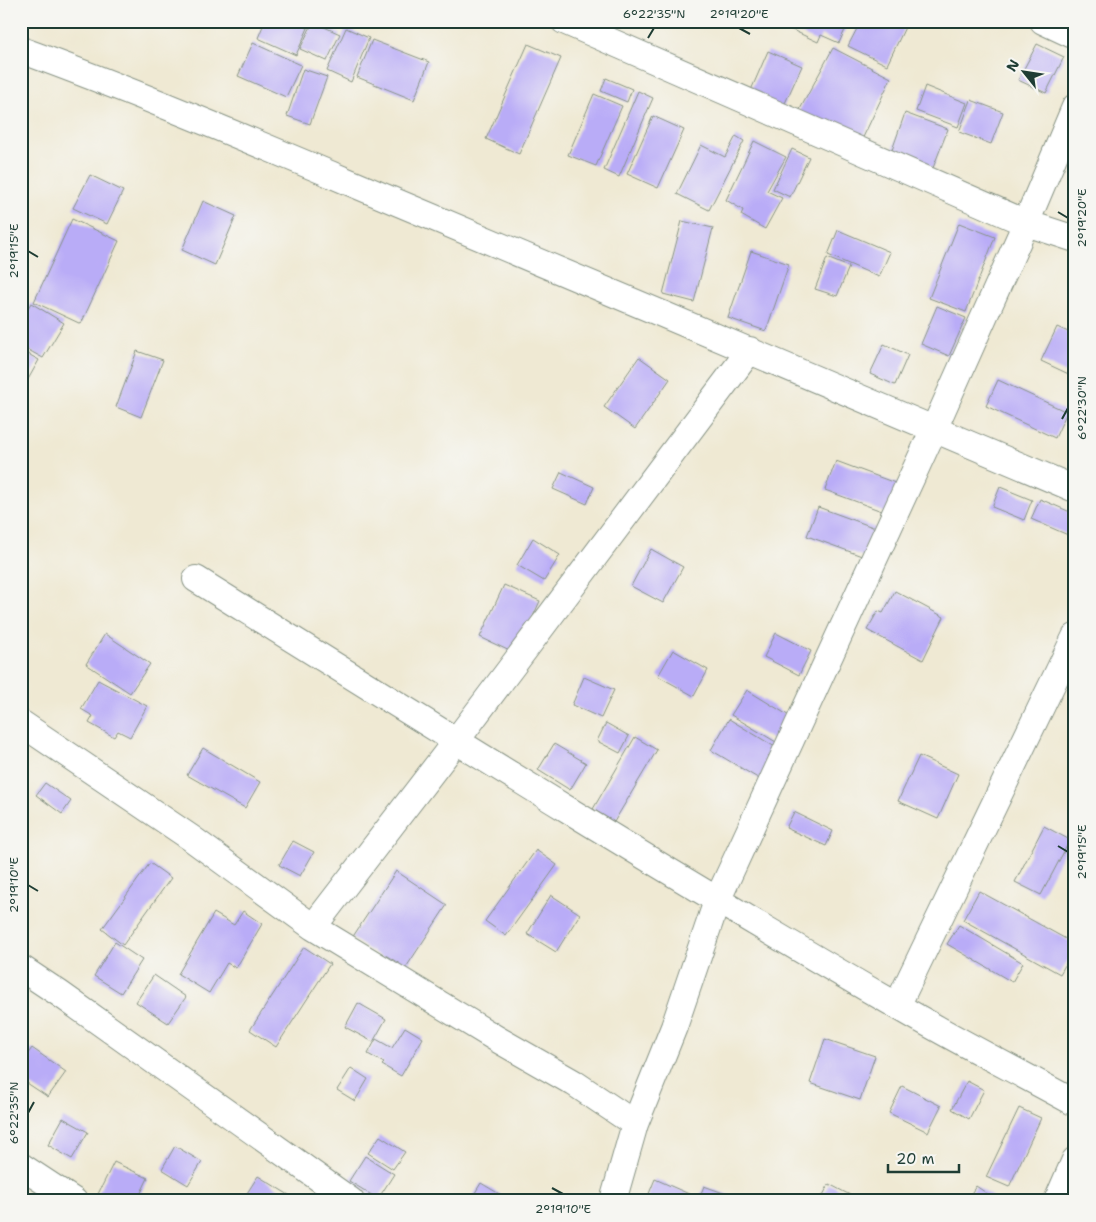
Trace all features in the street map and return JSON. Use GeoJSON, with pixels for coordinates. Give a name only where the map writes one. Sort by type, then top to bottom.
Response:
{"type":"FeatureCollection","features":[{"type":"Feature","properties":{"kind":"street"},"geometry":{"type":"LineString","coordinates":[[564,21],[1026,223],[1075,239]]}},
{"type":"Feature","properties":{"kind":"street"},"geometry":{"type":"LineString","coordinates":[[1043,21],[1075,36]]}},
{"type":"Feature","properties":{"kind":"street"},"geometry":{"type":"LineString","coordinates":[[21,50],[120,87],[750,350],[1075,489]]}},
{"type":"Feature","properties":{"kind":"street"},"geometry":{"type":"LineString","coordinates":[[613,1201],[635,1124],[674,1027],[717,901],[934,429],[1026,223],[1075,107]]}},
{"type":"Feature","properties":{"kind":"street"},"geometry":{"type":"LineString","coordinates":[[313,927],[456,741],[750,350]]}},
{"type":"Feature","properties":{"kind":"street"},"geometry":{"type":"LineString","coordinates":[[196,579],[717,901],[897,1006],[1075,1103]]}},
{"type":"Feature","properties":{"kind":"street"},"geometry":{"type":"LineString","coordinates":[[897,1006],[1075,637]]}},
{"type":"Feature","properties":{"kind":"street"},"geometry":{"type":"LineString","coordinates":[[21,723],[183,832],[313,927],[497,1039],[574,1083],[635,1124]]}},
{"type":"Feature","properties":{"kind":"street"},"geometry":{"type":"LineString","coordinates":[[21,968],[350,1201]]}},
{"type":"Feature","properties":{"kind":"street"},"geometry":{"type":"LineString","coordinates":[[1057,1201],[1075,1160]]}},
{"type":"Feature","properties":{"kind":"street"},"geometry":{"type":"LineString","coordinates":[[21,1166],[74,1201]]}},
{"type":"Feature","properties":{"kind":"building"},"geometry":{"type":"Polygon","coordinates":[[[265,21],[293,21],[308,28],[296,55],[258,38],[265,21]]]}},
{"type":"Feature","properties":{"kind":"building"},"geometry":{"type":"Polygon","coordinates":[[[791,21],[849,21],[839,43],[821,35],[818,42],[788,28],[791,21]]]}},
{"type":"Feature","properties":{"kind":"building"},"geometry":{"type":"Polygon","coordinates":[[[861,21],[908,21],[887,65],[848,46],[861,21]]]}},
{"type":"Feature","properties":{"kind":"building"},"geometry":{"type":"Polygon","coordinates":[[[313,22],[340,34],[327,61],[300,49],[313,22]]]}},
{"type":"Feature","properties":{"kind":"building"},"geometry":{"type":"Polygon","coordinates":[[[346,28],[369,38],[351,82],[327,71],[346,28]]]}},
{"type":"Feature","properties":{"kind":"building"},"geometry":{"type":"Polygon","coordinates":[[[372,40],[429,62],[414,100],[357,77],[372,40]]]}},
{"type":"Feature","properties":{"kind":"building"},"geometry":{"type":"Polygon","coordinates":[[[253,43],[301,65],[286,97],[238,76],[253,43]]]}},
{"type":"Feature","properties":{"kind":"building"},"geometry":{"type":"Polygon","coordinates":[[[528,44],[561,58],[519,154],[486,139],[528,44]]]}},
{"type":"Feature","properties":{"kind":"building"},"geometry":{"type":"Polygon","coordinates":[[[1037,44],[1064,57],[1046,93],[1018,80],[1037,44]]]}},
{"type":"Feature","properties":{"kind":"building"},"geometry":{"type":"Polygon","coordinates":[[[833,48],[891,78],[859,146],[798,113],[833,48]]]}},
{"type":"Feature","properties":{"kind":"building"},"geometry":{"type":"Polygon","coordinates":[[[768,51],[802,66],[781,112],[748,97],[768,51]]]}},
{"type":"Feature","properties":{"kind":"building"},"geometry":{"type":"Polygon","coordinates":[[[303,69],[327,77],[310,124],[287,116],[303,69]]]}},
{"type":"Feature","properties":{"kind":"building"},"geometry":{"type":"Polygon","coordinates":[[[606,78],[632,89],[627,102],[601,91],[606,78]]]}},
{"type":"Feature","properties":{"kind":"building"},"geometry":{"type":"Polygon","coordinates":[[[925,86],[967,103],[958,127],[916,111],[925,86]]]}},
{"type":"Feature","properties":{"kind":"building"},"geometry":{"type":"Polygon","coordinates":[[[638,91],[653,98],[619,177],[604,170],[638,91]]]}},
{"type":"Feature","properties":{"kind":"building"},"geometry":{"type":"Polygon","coordinates":[[[594,94],[622,106],[596,166],[568,155],[594,94]]]}},
{"type":"Feature","properties":{"kind":"building"},"geometry":{"type":"Polygon","coordinates":[[[971,100],[1003,112],[991,144],[959,132],[971,100]]]}},
{"type":"Feature","properties":{"kind":"building"},"geometry":{"type":"Polygon","coordinates":[[[905,113],[948,129],[933,168],[891,153],[905,113]]]}},
{"type":"Feature","properties":{"kind":"building"},"geometry":{"type":"Polygon","coordinates":[[[653,116],[684,130],[658,188],[627,174],[653,116]]]}},
{"type":"Feature","properties":{"kind":"building"},"geometry":{"type":"Polygon","coordinates":[[[736,136],[744,141],[709,210],[677,194],[701,145],[725,157],[736,136]]]}},
{"type":"Feature","properties":{"kind":"building"},"geometry":{"type":"Polygon","coordinates":[[[754,141],[786,157],[767,191],[782,198],[765,229],[741,215],[743,210],[726,200],[754,141]]]}},
{"type":"Feature","properties":{"kind":"building"},"geometry":{"type":"Polygon","coordinates":[[[792,149],[809,157],[790,197],[773,189],[792,149]]]}},
{"type":"Feature","properties":{"kind":"building"},"geometry":{"type":"Polygon","coordinates":[[[90,175],[123,191],[107,224],[73,208],[90,175]]]}},
{"type":"Feature","properties":{"kind":"building"},"geometry":{"type":"Polygon","coordinates":[[[203,201],[236,216],[215,265],[182,250],[203,201]]]}},
{"type":"Feature","properties":{"kind":"building"},"geometry":{"type":"Polygon","coordinates":[[[72,219],[119,241],[81,324],[34,302],[72,219]]]}},
{"type":"Feature","properties":{"kind":"building"},"geometry":{"type":"Polygon","coordinates":[[[682,221],[713,228],[694,302],[663,294],[682,221]]]}},
{"type":"Feature","properties":{"kind":"building"},"geometry":{"type":"Polygon","coordinates":[[[959,223],[995,237],[966,312],[929,298],[959,223]]]}},
{"type":"Feature","properties":{"kind":"building"},"geometry":{"type":"Polygon","coordinates":[[[838,230],[890,252],[879,277],[828,255],[838,230]]]}},
{"type":"Feature","properties":{"kind":"building"},"geometry":{"type":"Polygon","coordinates":[[[751,251],[789,264],[766,331],[728,318],[751,251]]]}},
{"type":"Feature","properties":{"kind":"building"},"geometry":{"type":"Polygon","coordinates":[[[827,258],[849,267],[837,296],[815,289],[827,258]]]}},
{"type":"Feature","properties":{"kind":"building"},"geometry":{"type":"Polygon","coordinates":[[[31,303],[64,323],[43,358],[21,346],[21,319],[31,303]]]}},
{"type":"Feature","properties":{"kind":"building"},"geometry":{"type":"Polygon","coordinates":[[[937,306],[966,318],[949,356],[921,344],[937,306]]]}},
{"type":"Feature","properties":{"kind":"building"},"geometry":{"type":"Polygon","coordinates":[[[1057,327],[1075,335],[1075,377],[1041,361],[1057,327]]]}},
{"type":"Feature","properties":{"kind":"building"},"geometry":{"type":"Polygon","coordinates":[[[884,344],[908,355],[895,385],[870,374],[884,344]]]}},
{"type":"Feature","properties":{"kind":"building"},"geometry":{"type":"Polygon","coordinates":[[[21,350],[39,360],[26,383],[21,381],[21,350]]]}},
{"type":"Feature","properties":{"kind":"building"},"geometry":{"type":"Polygon","coordinates":[[[137,351],[163,360],[141,417],[116,407],[137,351]]]}},
{"type":"Feature","properties":{"kind":"building"},"geometry":{"type":"Polygon","coordinates":[[[639,357],[670,379],[635,429],[604,407],[639,357]]]}},
{"type":"Feature","properties":{"kind":"building"},"geometry":{"type":"Polygon","coordinates":[[[998,380],[1067,412],[1055,438],[986,406],[998,380]]]}},
{"type":"Feature","properties":{"kind":"building"},"geometry":{"type":"Polygon","coordinates":[[[836,461],[898,484],[887,513],[825,490],[836,461]]]}},
{"type":"Feature","properties":{"kind":"building"},"geometry":{"type":"Polygon","coordinates":[[[561,472],[594,487],[587,504],[553,489],[561,472]]]}},
{"type":"Feature","properties":{"kind":"building"},"geometry":{"type":"Polygon","coordinates":[[[1000,487],[1032,500],[1024,520],[992,507],[1000,487]]]}},
{"type":"Feature","properties":{"kind":"building"},"geometry":{"type":"Polygon","coordinates":[[[1040,499],[1075,514],[1075,538],[1031,519],[1040,499]]]}},
{"type":"Feature","properties":{"kind":"building"},"geometry":{"type":"Polygon","coordinates":[[[818,507],[881,530],[870,559],[807,536],[818,507]]]}},
{"type":"Feature","properties":{"kind":"building"},"geometry":{"type":"Polygon","coordinates":[[[533,538],[560,555],[544,581],[517,565],[533,538]]]}},
{"type":"Feature","properties":{"kind":"building"},"geometry":{"type":"Polygon","coordinates":[[[651,549],[683,567],[663,603],[631,586],[651,549]]]}},
{"type":"Feature","properties":{"kind":"building"},"geometry":{"type":"Polygon","coordinates":[[[504,585],[540,601],[516,654],[480,637],[504,585]]]}},
{"type":"Feature","properties":{"kind":"building"},"geometry":{"type":"Polygon","coordinates":[[[895,591],[944,617],[923,660],[867,630],[878,611],[883,613],[895,591]]]}},
{"type":"Feature","properties":{"kind":"building"},"geometry":{"type":"Polygon","coordinates":[[[776,633],[811,651],[799,675],[764,657],[776,633]]]}},
{"type":"Feature","properties":{"kind":"building"},"geometry":{"type":"Polygon","coordinates":[[[105,634],[150,664],[130,693],[86,664],[105,634]]]}},
{"type":"Feature","properties":{"kind":"building"},"geometry":{"type":"Polygon","coordinates":[[[673,650],[708,670],[694,696],[658,676],[673,650]]]}},
{"type":"Feature","properties":{"kind":"building"},"geometry":{"type":"Polygon","coordinates":[[[584,677],[614,690],[601,718],[572,705],[584,677]]]}},
{"type":"Feature","properties":{"kind":"building"},"geometry":{"type":"Polygon","coordinates":[[[98,680],[147,706],[130,737],[118,731],[114,737],[89,723],[93,716],[81,709],[98,680]]]}},
{"type":"Feature","properties":{"kind":"building"},"geometry":{"type":"Polygon","coordinates":[[[747,690],[791,717],[776,742],[731,715],[747,690]]]}},
{"type":"Feature","properties":{"kind":"building"},"geometry":{"type":"Polygon","coordinates":[[[729,719],[780,750],[761,780],[711,750],[729,719]]]}},
{"type":"Feature","properties":{"kind":"building"},"geometry":{"type":"Polygon","coordinates":[[[606,723],[629,736],[620,753],[597,741],[606,723]]]}},
{"type":"Feature","properties":{"kind":"building"},"geometry":{"type":"Polygon","coordinates":[[[635,737],[657,750],[614,822],[593,809],[635,737]]]}},
{"type":"Feature","properties":{"kind":"building"},"geometry":{"type":"Polygon","coordinates":[[[554,744],[586,763],[570,790],[538,770],[554,744]]]}},
{"type":"Feature","properties":{"kind":"building"},"geometry":{"type":"Polygon","coordinates":[[[203,748],[260,782],[245,808],[187,775],[203,748]]]}},
{"type":"Feature","properties":{"kind":"building"},"geometry":{"type":"Polygon","coordinates":[[[919,756],[958,774],[938,819],[898,801],[919,756]]]}},
{"type":"Feature","properties":{"kind":"building"},"geometry":{"type":"Polygon","coordinates":[[[45,783],[71,801],[62,814],[36,795],[45,783]]]}},
{"type":"Feature","properties":{"kind":"building"},"geometry":{"type":"Polygon","coordinates":[[[794,812],[833,831],[826,846],[786,828],[794,812]]]}},
{"type":"Feature","properties":{"kind":"building"},"geometry":{"type":"Polygon","coordinates":[[[1044,826],[1070,840],[1041,895],[1015,882],[1044,826]]]}},
{"type":"Feature","properties":{"kind":"building"},"geometry":{"type":"Polygon","coordinates":[[[293,841],[314,852],[300,876],[279,865],[293,841]]]}},
{"type":"Feature","properties":{"kind":"building"},"geometry":{"type":"Polygon","coordinates":[[[536,850],[557,865],[506,936],[485,921],[536,850]]]}},
{"type":"Feature","properties":{"kind":"building"},"geometry":{"type":"Polygon","coordinates":[[[150,863],[171,878],[123,945],[102,929],[150,863]]]}},
{"type":"Feature","properties":{"kind":"building"},"geometry":{"type":"Polygon","coordinates":[[[396,871],[447,905],[403,972],[352,938],[396,871]]]}},
{"type":"Feature","properties":{"kind":"building"},"geometry":{"type":"Polygon","coordinates":[[[979,891],[1075,944],[1075,948],[1060,974],[963,920],[979,891]]]}},
{"type":"Feature","properties":{"kind":"building"},"geometry":{"type":"Polygon","coordinates":[[[551,895],[580,914],[556,952],[527,934],[551,895]]]}},
{"type":"Feature","properties":{"kind":"building"},"geometry":{"type":"Polygon","coordinates":[[[243,911],[262,924],[236,968],[227,963],[209,993],[178,974],[214,913],[234,925],[243,911]]]}},
{"type":"Feature","properties":{"kind":"building"},"geometry":{"type":"Polygon","coordinates":[[[959,925],[1023,963],[1012,982],[947,944],[959,925]]]}},
{"type":"Feature","properties":{"kind":"building"},"geometry":{"type":"Polygon","coordinates":[[[115,942],[142,960],[121,993],[94,976],[115,942]]]}},
{"type":"Feature","properties":{"kind":"building"},"geometry":{"type":"Polygon","coordinates":[[[304,947],[330,964],[276,1047],[250,1030],[304,947]]]}},
{"type":"Feature","properties":{"kind":"building"},"geometry":{"type":"Polygon","coordinates":[[[154,975],[186,997],[168,1023],[136,1002],[154,975]]]}},
{"type":"Feature","properties":{"kind":"building"},"geometry":{"type":"Polygon","coordinates":[[[358,1003],[386,1019],[373,1042],[345,1027],[358,1003]]]}},
{"type":"Feature","properties":{"kind":"building"},"geometry":{"type":"Polygon","coordinates":[[[405,1027],[423,1038],[401,1076],[368,1054],[376,1039],[392,1048],[405,1027]]]}},
{"type":"Feature","properties":{"kind":"building"},"geometry":{"type":"Polygon","coordinates":[[[825,1039],[875,1056],[860,1100],[810,1083],[825,1039]]]}},
{"type":"Feature","properties":{"kind":"building"},"geometry":{"type":"Polygon","coordinates":[[[32,1048],[66,1072],[48,1097],[21,1079],[21,1063],[32,1048]]]}},
{"type":"Feature","properties":{"kind":"building"},"geometry":{"type":"Polygon","coordinates":[[[351,1068],[368,1079],[355,1101],[337,1090],[351,1068]]]}},
{"type":"Feature","properties":{"kind":"building"},"geometry":{"type":"Polygon","coordinates":[[[967,1081],[984,1090],[969,1119],[952,1109],[967,1081]]]}},
{"type":"Feature","properties":{"kind":"building"},"geometry":{"type":"Polygon","coordinates":[[[902,1086],[941,1106],[928,1132],[889,1113],[902,1086]]]}},
{"type":"Feature","properties":{"kind":"building"},"geometry":{"type":"Polygon","coordinates":[[[1019,1108],[1041,1118],[1009,1187],[986,1177],[1019,1108]]]}},
{"type":"Feature","properties":{"kind":"building"},"geometry":{"type":"Polygon","coordinates":[[[63,1118],[88,1132],[72,1159],[48,1145],[63,1118]]]}},
{"type":"Feature","properties":{"kind":"building"},"geometry":{"type":"Polygon","coordinates":[[[380,1136],[405,1152],[393,1169],[368,1153],[380,1136]]]}},
{"type":"Feature","properties":{"kind":"building"},"geometry":{"type":"Polygon","coordinates":[[[175,1146],[202,1162],[188,1185],[162,1169],[175,1146]]]}},
{"type":"Feature","properties":{"kind":"building"},"geometry":{"type":"Polygon","coordinates":[[[365,1156],[394,1174],[378,1199],[349,1181],[365,1156]]]}},
{"type":"Feature","properties":{"kind":"building"},"geometry":{"type":"Polygon","coordinates":[[[114,1162],[148,1178],[137,1201],[108,1201],[97,1196],[114,1162]]]}},
{"type":"Feature","properties":{"kind":"building"},"geometry":{"type":"Polygon","coordinates":[[[258,1176],[289,1195],[285,1201],[242,1201],[258,1176]]]}},
{"type":"Feature","properties":{"kind":"building"},"geometry":{"type":"Polygon","coordinates":[[[655,1179],[689,1194],[686,1201],[646,1201],[655,1179]]]}},
{"type":"Feature","properties":{"kind":"building"},"geometry":{"type":"Polygon","coordinates":[[[481,1183],[511,1201],[470,1201],[481,1183]]]}},
{"type":"Feature","properties":{"kind":"building"},"geometry":{"type":"Polygon","coordinates":[[[829,1184],[850,1195],[847,1201],[820,1201],[829,1184]]]}},
{"type":"Feature","properties":{"kind":"building"},"geometry":{"type":"Polygon","coordinates":[[[704,1186],[737,1198],[736,1201],[698,1201],[704,1186]]]}},
{"type":"Feature","properties":{"kind":"building"},"geometry":{"type":"Polygon","coordinates":[[[976,1186],[998,1201],[966,1201],[976,1186]]]}}]}
